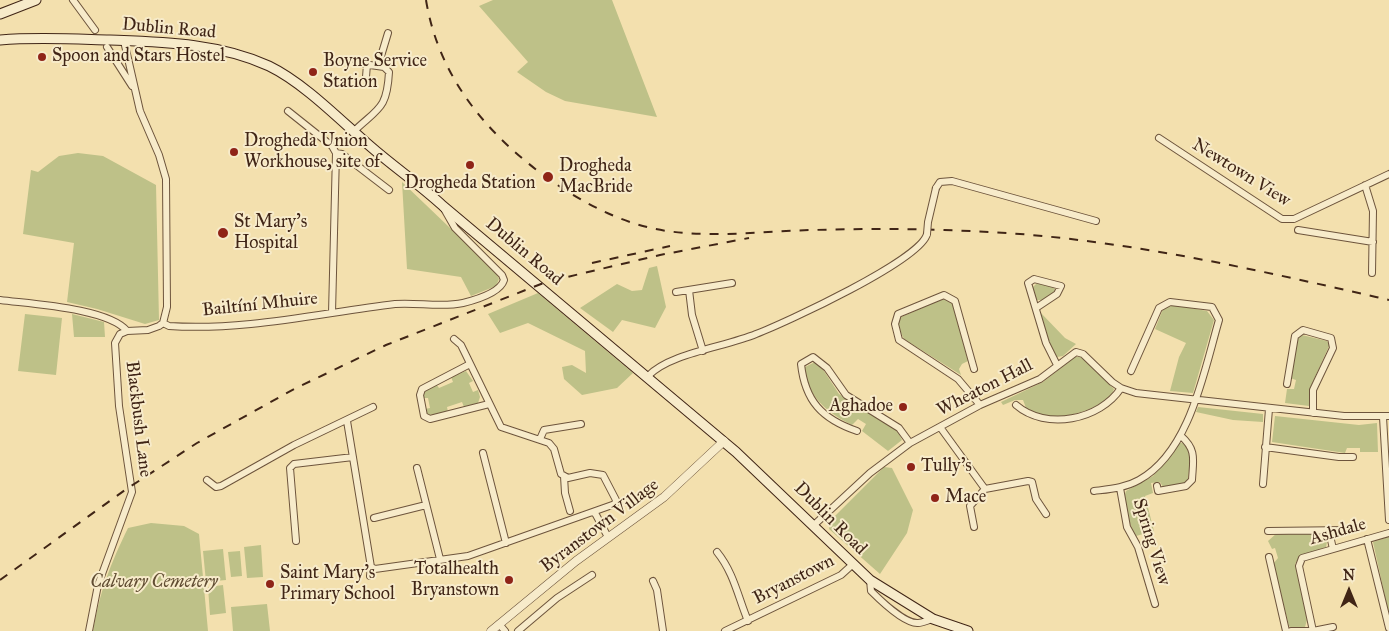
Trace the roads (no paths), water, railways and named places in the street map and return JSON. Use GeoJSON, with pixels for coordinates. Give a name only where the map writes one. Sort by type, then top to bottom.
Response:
{"type":"FeatureCollection","features":[{"type":"Feature","properties":{"kind":"main road"},"geometry":{"type":"LineString","coordinates":[[0,14],[36,0]]}},
{"type":"Feature","properties":{"kind":"main road","name":"Dublin Road"},"geometry":{"type":"LineString","coordinates":[[0,40],[124,41],[194,46],[228,51],[271,67],[300,87],[413,179],[724,441],[814,525],[852,565],[870,580],[933,619],[968,631]]}},
{"type":"Feature","properties":{"kind":"street"},"geometry":{"type":"LineString","coordinates":[[73,0],[95,30]]}},
{"type":"Feature","properties":{"kind":"street"},"geometry":{"type":"LineString","coordinates":[[378,66],[388,33]]}},
{"type":"Feature","properties":{"kind":"street"},"geometry":{"type":"LineString","coordinates":[[0,300],[94,314],[112,320],[127,331],[148,330],[163,323],[167,307],[168,268],[166,179],[159,155],[140,111],[124,41]]}},
{"type":"Feature","properties":{"kind":"street"},"geometry":{"type":"LineString","coordinates":[[107,47],[135,91]]}},
{"type":"Feature","properties":{"kind":"street"},"geometry":{"type":"LineString","coordinates":[[353,132],[381,107],[388,93],[389,72],[384,67],[356,63]]}},
{"type":"Feature","properties":{"kind":"street"},"geometry":{"type":"LineString","coordinates":[[366,77],[367,64]]}},
{"type":"Feature","properties":{"kind":"street"},"geometry":{"type":"LineString","coordinates":[[288,111],[332,146],[336,153],[342,154],[389,190]]}},
{"type":"Feature","properties":{"kind":"street","name":"Newtown View"},"geometry":{"type":"LineString","coordinates":[[1159,138],[1282,219],[1294,218],[1389,174]]}},
{"type":"Feature","properties":{"kind":"street","name":"Bailtíní Mhuire"},"geometry":{"type":"LineString","coordinates":[[332,313],[336,153]]}},
{"type":"Feature","properties":{"kind":"street"},"geometry":{"type":"LineString","coordinates":[[648,376],[662,364],[755,335],[835,297],[888,268],[921,244],[927,234],[936,188],[940,182],[952,181],[1096,221]]}},
{"type":"Feature","properties":{"kind":"street"},"geometry":{"type":"LineString","coordinates":[[1365,185],[1373,211],[1372,273]]}},
{"type":"Feature","properties":{"kind":"street","name":"Bailtíní Mhuire"},"geometry":{"type":"LineString","coordinates":[[163,323],[169,326],[224,327],[402,304],[451,305],[465,302],[499,289],[504,280],[502,276],[455,228],[443,206]]}},
{"type":"Feature","properties":{"kind":"street","name":"Newtown View"},"geometry":{"type":"LineString","coordinates":[[1298,230],[1373,242]]}},
{"type":"Feature","properties":{"kind":"street"},"geometry":{"type":"LineString","coordinates":[[1036,308],[1057,294],[1061,286],[1046,281],[1030,280],[1029,288],[1052,357],[1057,365]]}},
{"type":"Feature","properties":{"kind":"street"},"geometry":{"type":"LineString","coordinates":[[676,292],[732,283]]}},
{"type":"Feature","properties":{"kind":"street"},"geometry":{"type":"LineString","coordinates":[[689,290],[692,315],[703,351]]}},
{"type":"Feature","properties":{"kind":"street"},"geometry":{"type":"LineString","coordinates":[[974,369],[955,301],[944,295],[898,314],[895,324],[899,340],[958,379],[980,405]]}},
{"type":"Feature","properties":{"kind":"street","name":"Spring View"},"geometry":{"type":"LineString","coordinates":[[1094,491],[1120,488],[1139,480],[1156,467],[1181,436],[1218,320],[1212,307],[1170,302],[1158,308],[1131,371]]}},
{"type":"Feature","properties":{"kind":"street"},"geometry":{"type":"LineString","coordinates":[[1287,384],[1295,336],[1303,330],[1331,338],[1333,348],[1314,390],[1313,413]]}},
{"type":"Feature","properties":{"kind":"street","name":"Blackbush Lane"},"geometry":{"type":"LineString","coordinates":[[89,631],[98,585],[132,492],[114,350],[117,338],[127,331]]}},
{"type":"Feature","properties":{"kind":"street"},"geometry":{"type":"LineString","coordinates":[[371,568],[468,556],[615,504],[616,500],[603,474],[590,473],[568,478],[561,474],[554,449],[540,439],[500,427],[461,345],[454,339]]}},
{"type":"Feature","properties":{"kind":"street","name":"Wheaton Hall"},"geometry":{"type":"LineString","coordinates":[[814,525],[870,473],[910,443],[980,405],[1040,380],[1057,365],[1080,352],[1121,388],[1136,393],[1362,418],[1386,417]]}},
{"type":"Feature","properties":{"kind":"street"},"geometry":{"type":"LineString","coordinates":[[857,431],[837,424],[817,407],[804,386],[801,364],[807,359],[813,357],[826,368],[846,395],[899,428],[910,443]]}},
{"type":"Feature","properties":{"kind":"street"},"geometry":{"type":"LineString","coordinates":[[470,364],[422,389],[420,395],[424,416],[430,418],[488,404]]}},
{"type":"Feature","properties":{"kind":"street"},"geometry":{"type":"LineString","coordinates":[[1016,405],[1026,413],[1040,418],[1056,420],[1075,417],[1107,404],[1121,388]]}},
{"type":"Feature","properties":{"kind":"street"},"geometry":{"type":"LineString","coordinates":[[207,480],[216,487],[221,486],[294,445],[373,407]]}},
{"type":"Feature","properties":{"kind":"street"},"geometry":{"type":"LineString","coordinates":[[1263,484],[1270,409]]}},
{"type":"Feature","properties":{"kind":"street"},"geometry":{"type":"LineString","coordinates":[[1386,417],[1389,520]]}},
{"type":"Feature","properties":{"kind":"street"},"geometry":{"type":"LineString","coordinates":[[347,421],[371,568],[370,576]]}},
{"type":"Feature","properties":{"kind":"street"},"geometry":{"type":"LineString","coordinates":[[540,439],[544,430],[581,424]]}},
{"type":"Feature","properties":{"kind":"street"},"geometry":{"type":"LineString","coordinates":[[940,427],[985,489]]}},
{"type":"Feature","properties":{"kind":"street","name":"Spring View"},"geometry":{"type":"LineString","coordinates":[[1157,486],[1158,491],[1186,486],[1192,480],[1193,452],[1190,444],[1181,436]]}},
{"type":"Feature","properties":{"kind":"street","name":"Byranstown Village"},"geometry":{"type":"LineString","coordinates":[[491,631],[576,560],[664,498],[724,441]]}},
{"type":"Feature","properties":{"kind":"street"},"geometry":{"type":"LineString","coordinates":[[1265,447],[1339,457],[1353,457]]}},
{"type":"Feature","properties":{"kind":"street"},"geometry":{"type":"LineString","coordinates":[[482,453],[506,543]]}},
{"type":"Feature","properties":{"kind":"street"},"geometry":{"type":"LineString","coordinates":[[296,541],[290,468],[294,464],[354,457]]}},
{"type":"Feature","properties":{"kind":"street"},"geometry":{"type":"LineString","coordinates":[[417,468],[440,559]]}},
{"type":"Feature","properties":{"kind":"street"},"geometry":{"type":"LineString","coordinates":[[564,476],[565,493],[570,511]]}},
{"type":"Feature","properties":{"kind":"street"},"geometry":{"type":"LineString","coordinates":[[974,528],[970,506],[985,489],[1028,480],[1032,482],[1036,499],[1046,514]]}},
{"type":"Feature","properties":{"kind":"street","name":"Spring View"},"geometry":{"type":"LineString","coordinates":[[1120,488],[1128,527],[1138,547],[1155,604]]}},
{"type":"Feature","properties":{"kind":"street"},"geometry":{"type":"LineString","coordinates":[[374,518],[426,505]]}},
{"type":"Feature","properties":{"kind":"street"},"geometry":{"type":"LineString","coordinates":[[594,513],[608,538]]}},
{"type":"Feature","properties":{"kind":"street"},"geometry":{"type":"LineString","coordinates":[[1268,531],[1351,530]]}},
{"type":"Feature","properties":{"kind":"street"},"geometry":{"type":"LineString","coordinates":[[1329,531],[1333,549]]}},
{"type":"Feature","properties":{"kind":"street","name":"Ashdale"},"geometry":{"type":"LineString","coordinates":[[1313,630],[1299,566],[1302,558],[1389,533]]}},
{"type":"Feature","properties":{"kind":"street"},"geometry":{"type":"LineString","coordinates":[[1367,539],[1389,628]]}},
{"type":"Feature","properties":{"kind":"street"},"geometry":{"type":"LineString","coordinates":[[717,552],[726,564],[735,582],[748,621]]}},
{"type":"Feature","properties":{"kind":"street"},"geometry":{"type":"LineString","coordinates":[[1270,557],[1286,631]]}},
{"type":"Feature","properties":{"kind":"street","name":"Bryanstown"},"geometry":{"type":"LineString","coordinates":[[725,631],[841,575],[852,565]]}},
{"type":"Feature","properties":{"kind":"street"},"geometry":{"type":"LineString","coordinates":[[518,631],[557,598],[592,575]]}},
{"type":"Feature","properties":{"kind":"street"},"geometry":{"type":"LineString","coordinates":[[870,580],[871,592],[893,611],[914,623],[933,619]]}},
{"type":"Feature","properties":{"kind":"street"},"geometry":{"type":"LineString","coordinates":[[653,581],[657,590],[663,631]]}},
{"type":"Feature","properties":{"kind":"street"},"geometry":{"type":"LineString","coordinates":[[499,624],[505,631]]}},
{"type":"Feature","properties":{"kind":"street"},"geometry":{"type":"LineString","coordinates":[[1291,631],[1333,627]]}},
{"type":"Feature","properties":{"kind":"railway"},"geometry":{"type":"LineString","coordinates":[[426,0],[442,55],[470,104],[488,125],[508,146],[553,182],[579,199],[607,213],[636,224],[667,231],[703,234],[839,229],[917,229],[1020,234],[1113,245],[1206,260],[1389,300]]}},
{"type":"Feature","properties":{"kind":"railway"},"geometry":{"type":"LineString","coordinates":[[0,580],[125,490],[197,443],[294,389],[386,345],[546,282],[660,255],[749,238]]}},
{"type":"Feature","properties":{"kind":"railway"},"geometry":{"type":"LineString","coordinates":[[592,263],[670,246]]}},
{"type":"Feature","properties":{"kind":"place","name":"Spoon and Stars Hostel"},"geometry":{"type":"Point","coordinates":[42,57]}},
{"type":"Feature","properties":{"kind":"place","name":"Boyne Service Station"},"geometry":{"type":"Point","coordinates":[313,72]}},
{"type":"Feature","properties":{"kind":"place","name":"Drogheda Union Workhouse, site of"},"geometry":{"type":"Point","coordinates":[234,152]}},
{"type":"Feature","properties":{"kind":"place","name":"Drogheda Station"},"geometry":{"type":"Point","coordinates":[470,165]}},
{"type":"Feature","properties":{"kind":"place","name":"Drogheda MacBride"},"geometry":{"type":"Point","coordinates":[548,177]}},
{"type":"Feature","properties":{"kind":"place","name":"St Mary's Hospital"},"geometry":{"type":"Point","coordinates":[223,233]}},
{"type":"Feature","properties":{"kind":"place","name":"Aghadoe"},"geometry":{"type":"Point","coordinates":[903,407]}},
{"type":"Feature","properties":{"kind":"place","name":"Tully's"},"geometry":{"type":"Point","coordinates":[911,467]}},
{"type":"Feature","properties":{"kind":"place","name":"Mace"},"geometry":{"type":"Point","coordinates":[935,498]}},
{"type":"Feature","properties":{"kind":"place","name":"Totalhealth Bryanstown"},"geometry":{"type":"Point","coordinates":[509,580]}},
{"type":"Feature","properties":{"kind":"place","name":"Saint Mary's Primary School"},"geometry":{"type":"Point","coordinates":[270,584]}},
{"type":"Feature","properties":{"kind":"park label","name":"Calvary Cemetery"},"geometry":{"type":"Point","coordinates":[154,583]}}]}
